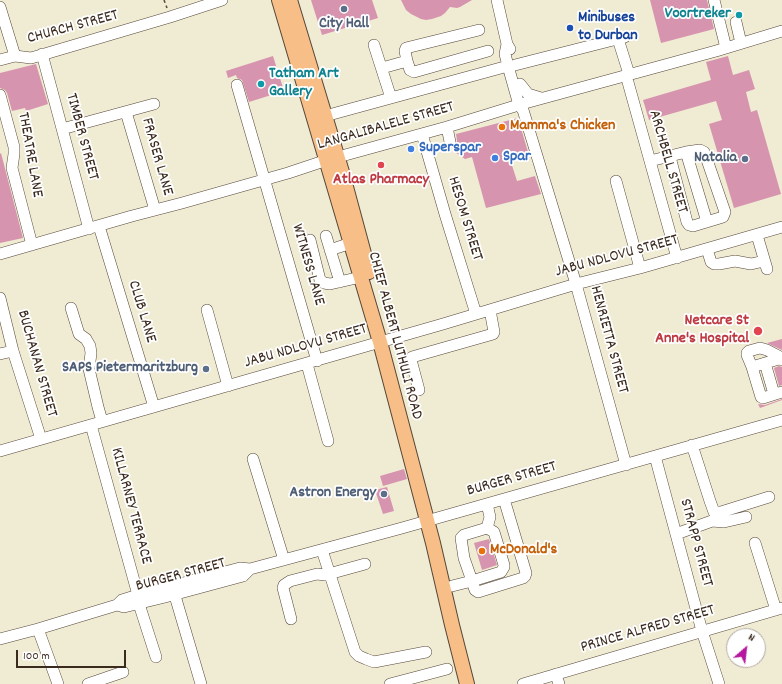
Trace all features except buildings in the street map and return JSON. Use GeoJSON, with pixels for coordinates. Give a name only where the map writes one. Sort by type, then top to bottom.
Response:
{"type":"FeatureCollection","features":[{"type":"Feature","properties":{"kind":"main road","name":"CHIEF ALBERT LUTHULI ROAD"},"geometry":{"type":"LineString","coordinates":[[279,0],[322,146],[332,158],[412,435],[431,520],[452,586],[476,684]]}},
{"type":"Feature","properties":{"kind":"main road","name":"CHIEF ALBERT LUTHULI ROAD"},"geometry":{"type":"LineString","coordinates":[[290,0],[325,116],[332,158],[351,243],[361,277],[384,341]]}},
{"type":"Feature","properties":{"kind":"main road","name":"CHIEF ALBERT LUTHULI ROAD"},"geometry":{"type":"LineString","coordinates":[[431,520],[433,543],[467,684]]}},
{"type":"Feature","properties":{"kind":"street","name":"CHURCH STREET"},"geometry":{"type":"LineString","coordinates":[[0,60],[14,56],[31,58],[222,0]]}},
{"type":"Feature","properties":{"kind":"street","name":"HENRIETTA STREET"},"geometry":{"type":"LineString","coordinates":[[497,0],[507,44],[511,50],[511,66],[576,284],[626,465]]}},
{"type":"Feature","properties":{"kind":"street"},"geometry":{"type":"LineString","coordinates":[[714,0],[726,48]]}},
{"type":"Feature","properties":{"kind":"street"},"geometry":{"type":"LineString","coordinates":[[0,7],[14,56]]}},
{"type":"Feature","properties":{"kind":"street"},"geometry":{"type":"LineString","coordinates":[[736,22],[741,44]]}},
{"type":"Feature","properties":{"kind":"street"},"geometry":{"type":"LineString","coordinates":[[479,30],[406,48],[405,50],[410,70],[416,72],[488,51]]}},
{"type":"Feature","properties":{"kind":"street","name":"LANGALIBALELE STREET"},"geometry":{"type":"LineString","coordinates":[[0,254],[265,179],[332,158],[523,106],[542,98],[741,44],[782,31]]}},
{"type":"Feature","properties":{"kind":"street","name":"ARCHBELL STREET"},"geometry":{"type":"LineString","coordinates":[[511,66],[622,38],[627,75],[677,258]]}},
{"type":"Feature","properties":{"kind":"street"},"geometry":{"type":"LineString","coordinates":[[374,45],[391,98]]}},
{"type":"Feature","properties":{"kind":"street","name":"TIMBER STREET"},"geometry":{"type":"LineString","coordinates":[[42,54],[62,129],[94,228]]}},
{"type":"Feature","properties":{"kind":"street"},"geometry":{"type":"LineString","coordinates":[[382,68],[407,61]]}},
{"type":"Feature","properties":{"kind":"street"},"geometry":{"type":"LineString","coordinates":[[325,116],[511,66]]}},
{"type":"Feature","properties":{"kind":"street","name":"HENRIETTA STREET"},"geometry":{"type":"LineString","coordinates":[[511,66],[520,84],[523,106]]}},
{"type":"Feature","properties":{"kind":"street"},"geometry":{"type":"LineString","coordinates":[[520,84],[528,94],[542,98]]}},
{"type":"Feature","properties":{"kind":"street","name":"WITNESS LANE"},"geometry":{"type":"LineString","coordinates":[[238,85],[265,179],[312,362],[328,441]]}},
{"type":"Feature","properties":{"kind":"street","name":"THEATRE LANE"},"geometry":{"type":"LineString","coordinates":[[0,95],[14,147],[12,168],[32,245]]}},
{"type":"Feature","properties":{"kind":"street"},"geometry":{"type":"LineString","coordinates":[[62,129],[154,104]]}},
{"type":"Feature","properties":{"kind":"street","name":"FRASER LANE"},"geometry":{"type":"LineString","coordinates":[[126,112],[155,210]]}},
{"type":"Feature","properties":{"kind":"street"},"geometry":{"type":"LineString","coordinates":[[447,127],[450,142]]}},
{"type":"Feature","properties":{"kind":"street","name":"HESOM STREET"},"geometry":{"type":"LineString","coordinates":[[422,134],[476,314]]}},
{"type":"Feature","properties":{"kind":"street"},"geometry":{"type":"LineString","coordinates":[[650,161],[670,156],[686,152],[700,150],[705,154],[725,212],[723,217],[694,226],[688,225],[670,156]]}},
{"type":"Feature","properties":{"kind":"street"},"geometry":{"type":"LineString","coordinates":[[686,152],[707,222]]}},
{"type":"Feature","properties":{"kind":"street"},"geometry":{"type":"LineString","coordinates":[[616,181],[640,268]]}},
{"type":"Feature","properties":{"kind":"street","name":"CLUB LANE"},"geometry":{"type":"LineString","coordinates":[[94,228],[154,407]]}},
{"type":"Feature","properties":{"kind":"street","name":"JABU NDLOVU STREET"},"geometry":{"type":"LineString","coordinates":[[0,451],[312,362],[576,284],[677,258],[782,228]]}},
{"type":"Feature","properties":{"kind":"street"},"geometry":{"type":"LineString","coordinates":[[707,249],[714,264],[735,261],[765,265],[756,235]]}},
{"type":"Feature","properties":{"kind":"street"},"geometry":{"type":"LineString","coordinates":[[326,236],[340,282]]}},
{"type":"Feature","properties":{"kind":"street"},"geometry":{"type":"LineString","coordinates":[[310,240],[320,280],[324,283],[330,284],[361,277]]}},
{"type":"Feature","properties":{"kind":"street"},"geometry":{"type":"LineString","coordinates":[[330,250],[351,243]]}},
{"type":"Feature","properties":{"kind":"street","name":"BUCHANAN STREET"},"geometry":{"type":"LineString","coordinates":[[0,298],[13,351],[41,439]]}},
{"type":"Feature","properties":{"kind":"street"},"geometry":{"type":"LineString","coordinates":[[71,308],[79,334],[86,339],[90,346],[91,353],[89,369],[102,421]]}},
{"type":"Feature","properties":{"kind":"street"},"geometry":{"type":"LineString","coordinates":[[207,310],[228,386]]}},
{"type":"Feature","properties":{"kind":"street"},"geometry":{"type":"LineString","coordinates":[[419,390],[411,360],[412,357],[492,334],[494,332],[490,310]]}},
{"type":"Feature","properties":{"kind":"street"},"geometry":{"type":"LineString","coordinates":[[765,363],[778,393],[763,398],[761,397],[747,353],[760,348],[767,350],[782,359]]}},
{"type":"Feature","properties":{"kind":"street"},"geometry":{"type":"LineString","coordinates":[[0,354],[13,351]]}},
{"type":"Feature","properties":{"kind":"street"},"geometry":{"type":"LineString","coordinates":[[752,366],[782,359]]}},
{"type":"Feature","properties":{"kind":"street","name":"BURGER STREET"},"geometry":{"type":"LineString","coordinates":[[0,639],[38,629],[120,602],[243,576],[250,569],[431,520],[782,420]]}},
{"type":"Feature","properties":{"kind":"street","name":"KILLARNEY TERRACE"},"geometry":{"type":"LineString","coordinates":[[91,425],[156,657]]}},
{"type":"Feature","properties":{"kind":"street"},"geometry":{"type":"LineString","coordinates":[[692,445],[716,517],[724,522],[746,517]]}},
{"type":"Feature","properties":{"kind":"street","name":"STRAPP STREET"},"geometry":{"type":"LineString","coordinates":[[655,456],[702,631],[719,684]]}},
{"type":"Feature","properties":{"kind":"street"},"geometry":{"type":"LineString","coordinates":[[253,459],[284,560]]}},
{"type":"Feature","properties":{"kind":"street"},"geometry":{"type":"LineString","coordinates":[[676,534],[712,521],[721,512],[769,497]]}},
{"type":"Feature","properties":{"kind":"street"},"geometry":{"type":"LineString","coordinates":[[452,586],[472,581],[501,572],[503,569],[504,565],[494,532],[487,528],[464,535],[461,538],[464,558],[472,581],[475,590],[478,592],[523,578],[525,576],[526,573],[504,499]]}},
{"type":"Feature","properties":{"kind":"street"},"geometry":{"type":"LineString","coordinates":[[487,504],[490,517],[487,528]]}},
{"type":"Feature","properties":{"kind":"street"},"geometry":{"type":"LineString","coordinates":[[755,543],[779,609]]}},
{"type":"Feature","properties":{"kind":"street"},"geometry":{"type":"LineString","coordinates":[[322,550],[355,652],[359,656],[374,662],[426,652]]}},
{"type":"Feature","properties":{"kind":"street"},"geometry":{"type":"LineString","coordinates":[[291,619],[283,588],[284,585],[290,581],[317,574],[325,576],[365,564]]}},
{"type":"Feature","properties":{"kind":"street"},"geometry":{"type":"LineString","coordinates":[[174,590],[201,684]]}},
{"type":"Feature","properties":{"kind":"street","name":"PRINCE ALFRED STREET"},"geometry":{"type":"LineString","coordinates":[[523,684],[557,679],[702,631],[779,609]]}},
{"type":"Feature","properties":{"kind":"street"},"geometry":{"type":"LineString","coordinates":[[38,629],[58,684]]}},
{"type":"Feature","properties":{"kind":"street"},"geometry":{"type":"LineString","coordinates":[[390,684],[447,669]]}},
{"type":"Feature","properties":{"kind":"street"},"geometry":{"type":"LineString","coordinates":[[88,684],[123,672]]}},
{"type":"Feature","properties":{"kind":"place","name":"City Hall"},"geometry":{"type":"Point","coordinates":[344,9]}},
{"type":"Feature","properties":{"kind":"place","name":"Voortreker"},"geometry":{"type":"Point","coordinates":[739,15]}},
{"type":"Feature","properties":{"kind":"place","name":"Minibuses to Durban"},"geometry":{"type":"Point","coordinates":[570,28]}},
{"type":"Feature","properties":{"kind":"place","name":"Tatham Art Gallery"},"geometry":{"type":"Point","coordinates":[261,84]}},
{"type":"Feature","properties":{"kind":"place","name":"Mamma's Chicken"},"geometry":{"type":"Point","coordinates":[502,127]}},
{"type":"Feature","properties":{"kind":"place","name":"Superspar"},"geometry":{"type":"Point","coordinates":[411,149]}},
{"type":"Feature","properties":{"kind":"place","name":"Spar"},"geometry":{"type":"Point","coordinates":[495,158]}},
{"type":"Feature","properties":{"kind":"place","name":"Natalia"},"geometry":{"type":"Point","coordinates":[745,159]}},
{"type":"Feature","properties":{"kind":"place","name":"Atlas Pharmacy"},"geometry":{"type":"Point","coordinates":[381,165]}},
{"type":"Feature","properties":{"kind":"place","name":"Netcare St Anne's Hospital"},"geometry":{"type":"Point","coordinates":[758,331]}},
{"type":"Feature","properties":{"kind":"place","name":"SAPS Pietermaritzburg"},"geometry":{"type":"Point","coordinates":[206,369]}},
{"type":"Feature","properties":{"kind":"place","name":"Astron Energy"},"geometry":{"type":"Point","coordinates":[384,494]}},
{"type":"Feature","properties":{"kind":"place","name":"McDonald's"},"geometry":{"type":"Point","coordinates":[482,551]}}]}
